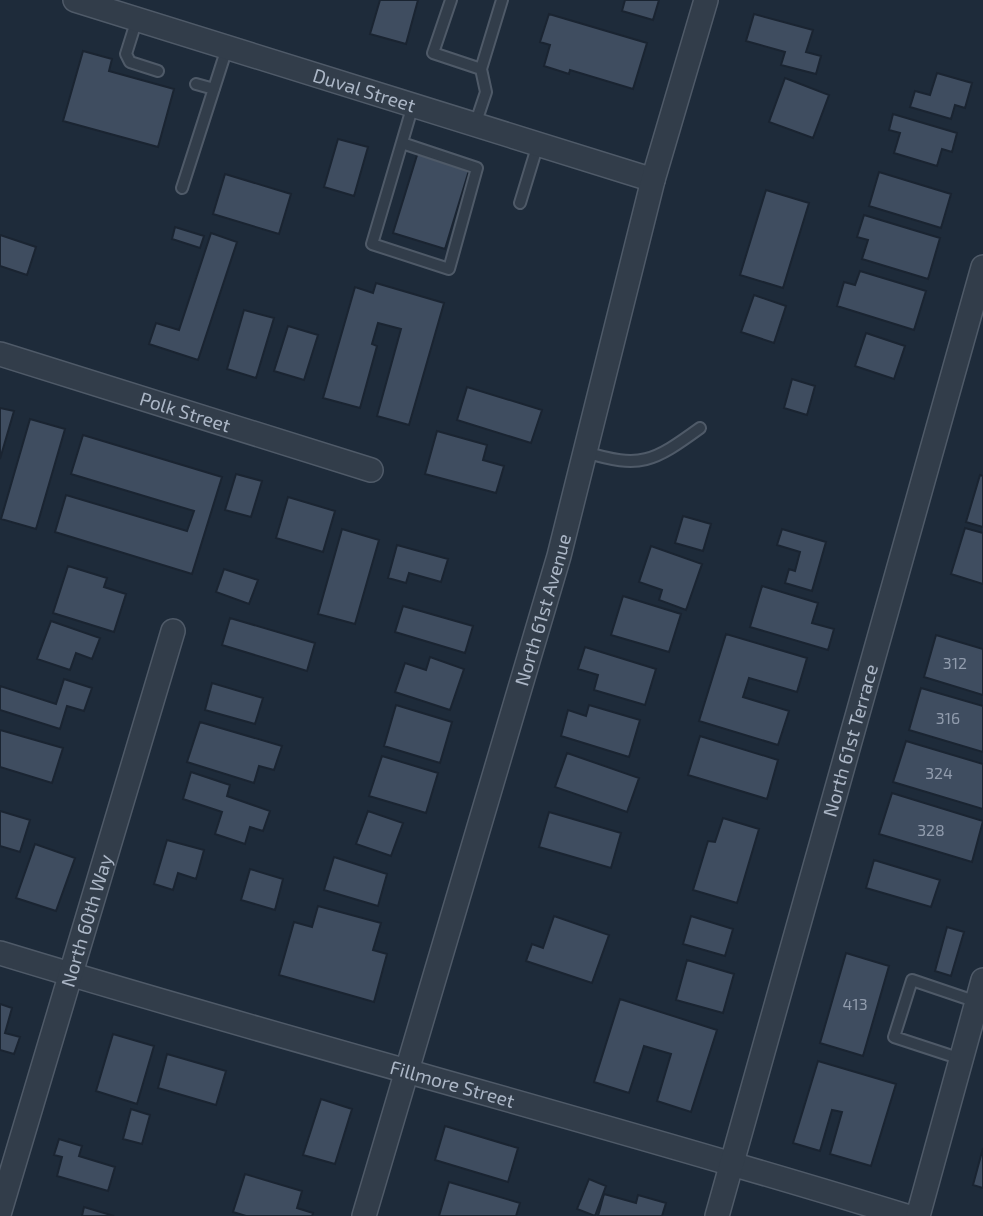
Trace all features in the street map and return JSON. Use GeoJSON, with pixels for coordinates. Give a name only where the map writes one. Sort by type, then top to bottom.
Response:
{"type":"FeatureCollection","features":[{"type":"Feature","properties":{"kind":"street","name":"Duval Street"},"geometry":{"type":"LineString","coordinates":[[75,0],[653,180]]}},
{"type":"Feature","properties":{"kind":"street","name":"North 61st Avenue"},"geometry":{"type":"LineString","coordinates":[[364,1216],[559,556],[653,180],[706,0]]}},
{"type":"Feature","properties":{"kind":"street","name":"North 61st Terrace"},"geometry":{"type":"LineString","coordinates":[[718,1216],[983,267]]}},
{"type":"Feature","properties":{"kind":"street","name":"Polk Street"},"geometry":{"type":"LineString","coordinates":[[0,354],[371,470]]}},
{"type":"Feature","properties":{"kind":"street","name":"North 60th Way"},"geometry":{"type":"LineString","coordinates":[[0,1212],[68,974],[173,631]]}},
{"type":"Feature","properties":{"kind":"street","name":"Fillmore Street"},"geometry":{"type":"LineString","coordinates":[[0,953],[407,1074],[734,1163],[906,1216]]}},
{"type":"Feature","properties":{"kind":"street"},"geometry":{"type":"LineString","coordinates":[[918,1216],[980,991]]}},
{"type":"Feature","properties":{"kind":"lane"},"geometry":{"type":"LineString","coordinates":[[451,0],[433,53],[481,69]]}},
{"type":"Feature","properties":{"kind":"lane"},"geometry":{"type":"LineString","coordinates":[[475,125],[486,92],[481,69],[502,0]]}},
{"type":"Feature","properties":{"kind":"lane"},"geometry":{"type":"LineString","coordinates":[[137,19],[127,54],[130,62],[158,71]]}},
{"type":"Feature","properties":{"kind":"lane"},"geometry":{"type":"LineString","coordinates":[[182,188],[228,48]]}},
{"type":"Feature","properties":{"kind":"lane"},"geometry":{"type":"LineString","coordinates":[[196,84],[214,89]]}},
{"type":"Feature","properties":{"kind":"lane"},"geometry":{"type":"LineString","coordinates":[[402,143],[477,168],[449,269],[372,244],[413,105]]}},
{"type":"Feature","properties":{"kind":"lane"},"geometry":{"type":"LineString","coordinates":[[520,203],[538,144]]}},
{"type":"Feature","properties":{"kind":"lane"},"geometry":{"type":"LineString","coordinates":[[585,452],[622,463],[641,462],[671,449],[700,428]]}},
{"type":"Feature","properties":{"kind":"lane"},"geometry":{"type":"LineString","coordinates":[[961,1059],[894,1037],[912,980],[980,991]]}},
{"type":"Feature","properties":{"kind":"building"},"geometry":{"type":"Polygon","coordinates":[[[380,0],[418,0],[406,44],[370,34],[380,0]]]}},
{"type":"Feature","properties":{"kind":"building"},"geometry":{"type":"Polygon","coordinates":[[[625,0],[659,0],[653,20],[622,11],[625,0]]]}},
{"type":"Feature","properties":{"kind":"building"},"geometry":{"type":"Polygon","coordinates":[[[549,14],[647,43],[633,89],[570,70],[569,74],[544,66],[550,45],[540,42],[549,14]]]}},
{"type":"Feature","properties":{"kind":"building"},"geometry":{"type":"Polygon","coordinates":[[[754,14],[813,30],[806,52],[821,56],[816,74],[781,65],[785,52],[746,41],[754,14]]]}},
{"type":"Feature","properties":{"kind":"building"},"geometry":{"type":"Polygon","coordinates":[[[83,51],[112,59],[109,71],[174,89],[158,147],[63,121],[83,51]]]}},
{"type":"Feature","properties":{"kind":"building"},"geometry":{"type":"Polygon","coordinates":[[[937,73],[972,83],[965,108],[955,105],[951,119],[910,107],[915,91],[930,95],[937,73]]]}},
{"type":"Feature","properties":{"kind":"building"},"geometry":{"type":"Polygon","coordinates":[[[785,78],[829,95],[813,138],[769,122],[785,78]]]}},
{"type":"Feature","properties":{"kind":"building"},"geometry":{"type":"Polygon","coordinates":[[[893,114],[957,133],[952,152],[942,149],[937,166],[894,153],[900,133],[889,130],[893,114]]]}},
{"type":"Feature","properties":{"kind":"building"},"geometry":{"type":"Polygon","coordinates":[[[338,139],[368,147],[354,196],[324,187],[338,139]]]}},
{"type":"Feature","properties":{"kind":"building"},"geometry":{"type":"Polygon","coordinates":[[[418,152],[470,167],[445,249],[393,233],[418,152]]]}},
{"type":"Feature","properties":{"kind":"building"},"geometry":{"type":"Polygon","coordinates":[[[879,172],[951,194],[941,228],[869,206],[879,172]]]}},
{"type":"Feature","properties":{"kind":"building"},"geometry":{"type":"Polygon","coordinates":[[[225,174],[291,194],[279,234],[213,214],[225,174]]]}},
{"type":"Feature","properties":{"kind":"building"},"geometry":{"type":"Polygon","coordinates":[[[766,190],[809,203],[783,288],[740,275],[766,190]]]}},
{"type":"Feature","properties":{"kind":"building"},"geometry":{"type":"Polygon","coordinates":[[[864,215],[940,238],[928,279],[862,259],[868,240],[857,237],[864,215]]]}},
{"type":"Feature","properties":{"kind":"building"},"geometry":{"type":"Polygon","coordinates":[[[175,227],[204,236],[200,248],[172,239],[175,227]]]}},
{"type":"Feature","properties":{"kind":"building"},"geometry":{"type":"Polygon","coordinates":[[[211,233],[237,242],[198,360],[149,344],[156,323],[179,330],[211,233]]]}},
{"type":"Feature","properties":{"kind":"building"},"geometry":{"type":"Polygon","coordinates":[[[0,235],[36,247],[27,275],[0,266],[0,235]]]}},
{"type":"Feature","properties":{"kind":"building"},"geometry":{"type":"Polygon","coordinates":[[[860,271],[926,291],[914,330],[837,306],[844,282],[855,285],[860,271]]]}},
{"type":"Feature","properties":{"kind":"building"},"geometry":{"type":"Polygon","coordinates":[[[376,283],[444,303],[409,425],[377,416],[401,329],[378,323],[372,344],[377,346],[360,408],[323,398],[355,287],[373,293],[376,283]]]}},
{"type":"Feature","properties":{"kind":"building"},"geometry":{"type":"Polygon","coordinates":[[[754,295],[786,306],[774,343],[741,332],[754,295]]]}},
{"type":"Feature","properties":{"kind":"building"},"geometry":{"type":"Polygon","coordinates":[[[244,310],[274,318],[256,378],[227,369],[244,310]]]}},
{"type":"Feature","properties":{"kind":"building"},"geometry":{"type":"Polygon","coordinates":[[[288,326],[318,335],[304,380],[274,371],[288,326]]]}},
{"type":"Feature","properties":{"kind":"building"},"geometry":{"type":"Polygon","coordinates":[[[866,333],[905,346],[894,379],[855,366],[866,333]]]}},
{"type":"Feature","properties":{"kind":"building"},"geometry":{"type":"Polygon","coordinates":[[[792,379],[815,386],[807,415],[784,408],[792,379]]]}},
{"type":"Feature","properties":{"kind":"building"},"geometry":{"type":"Polygon","coordinates":[[[467,387],[542,410],[531,443],[457,420],[467,387]]]}},
{"type":"Feature","properties":{"kind":"building"},"geometry":{"type":"Polygon","coordinates":[[[0,408],[14,411],[0,459],[0,408]]]}},
{"type":"Feature","properties":{"kind":"building"},"geometry":{"type":"Polygon","coordinates":[[[30,419],[65,429],[36,529],[1,519],[30,419]]]}},
{"type":"Feature","properties":{"kind":"building"},"geometry":{"type":"Polygon","coordinates":[[[437,431],[487,445],[483,460],[504,466],[496,493],[425,474],[437,431]]]}},
{"type":"Feature","properties":{"kind":"building"},"geometry":{"type":"Polygon","coordinates":[[[83,435],[222,477],[192,574],[55,532],[66,495],[187,531],[194,511],[71,474],[83,435]]]}},
{"type":"Feature","properties":{"kind":"building"},"geometry":{"type":"Polygon","coordinates":[[[236,474],[262,481],[251,517],[225,510],[236,474]]]}},
{"type":"Feature","properties":{"kind":"building"},"geometry":{"type":"Polygon","coordinates":[[[980,475],[983,476],[983,527],[966,522],[980,475]]]}},
{"type":"Feature","properties":{"kind":"building"},"geometry":{"type":"Polygon","coordinates":[[[288,497],[335,511],[323,552],[276,538],[288,497]]]}},
{"type":"Feature","properties":{"kind":"building"},"geometry":{"type":"Polygon","coordinates":[[[683,516],[711,524],[703,551],[675,543],[683,516]]]}},
{"type":"Feature","properties":{"kind":"building"},"geometry":{"type":"Polygon","coordinates":[[[965,528],[983,533],[983,584],[951,574],[965,528]]]}},
{"type":"Feature","properties":{"kind":"building"},"geometry":{"type":"Polygon","coordinates":[[[342,529],[379,540],[355,624],[318,614],[342,529]]]}},
{"type":"Feature","properties":{"kind":"building"},"geometry":{"type":"Polygon","coordinates":[[[782,529],[826,542],[812,591],[785,583],[789,569],[795,571],[800,552],[777,545],[782,529]]]}},
{"type":"Feature","properties":{"kind":"building"},"geometry":{"type":"Polygon","coordinates":[[[397,545],[448,559],[441,582],[409,573],[406,583],[388,578],[397,545]]]}},
{"type":"Feature","properties":{"kind":"building"},"geometry":{"type":"Polygon","coordinates":[[[651,546],[702,564],[686,610],[659,600],[662,590],[639,582],[651,546]]]}},
{"type":"Feature","properties":{"kind":"building"},"geometry":{"type":"Polygon","coordinates":[[[68,566],[107,578],[104,587],[126,594],[114,632],[53,613],[68,566]]]}},
{"type":"Feature","properties":{"kind":"building"},"geometry":{"type":"Polygon","coordinates":[[[224,569],[258,580],[249,604],[216,592],[224,569]]]}},
{"type":"Feature","properties":{"kind":"building"},"geometry":{"type":"Polygon","coordinates":[[[762,586],[818,603],[812,623],[834,629],[828,650],[750,627],[762,586]]]}},
{"type":"Feature","properties":{"kind":"building"},"geometry":{"type":"Polygon","coordinates":[[[623,596],[681,614],[669,652],[611,635],[623,596]]]}},
{"type":"Feature","properties":{"kind":"building"},"geometry":{"type":"Polygon","coordinates":[[[403,606],[473,626],[465,653],[395,632],[403,606]]]}},
{"type":"Feature","properties":{"kind":"building"},"geometry":{"type":"Polygon","coordinates":[[[230,618],[315,643],[307,671],[222,645],[230,618]]]}},
{"type":"Feature","properties":{"kind":"building"},"geometry":{"type":"Polygon","coordinates":[[[51,621],[100,638],[92,659],[76,653],[70,670],[37,659],[51,621]]]}},
{"type":"Feature","properties":{"kind":"building"},"geometry":{"type":"Polygon","coordinates":[[[726,634],[807,658],[797,692],[749,678],[743,697],[789,711],[778,745],[699,721],[726,634]]]}},
{"type":"Feature","properties":{"kind":"building"},"geometry":{"type":"Polygon","coordinates":[[[936,635],[983,649],[983,695],[924,677],[936,635]]]}},
{"type":"Feature","properties":{"kind":"building"},"geometry":{"type":"Polygon","coordinates":[[[585,647],[656,669],[645,705],[594,690],[598,675],[578,669],[585,647]]]}},
{"type":"Feature","properties":{"kind":"building"},"geometry":{"type":"Polygon","coordinates":[[[430,657],[464,669],[450,710],[395,692],[405,663],[426,670],[430,657]]]}},
{"type":"Feature","properties":{"kind":"building"},"geometry":{"type":"Polygon","coordinates":[[[64,679],[92,688],[84,711],[67,706],[60,729],[0,710],[0,686],[56,704],[64,679]]]}},
{"type":"Feature","properties":{"kind":"building"},"geometry":{"type":"Polygon","coordinates":[[[212,683],[263,698],[255,724],[205,710],[212,683]]]}},
{"type":"Feature","properties":{"kind":"building"},"geometry":{"type":"Polygon","coordinates":[[[921,688],[983,706],[983,752],[909,730],[921,688]]]}},
{"type":"Feature","properties":{"kind":"building"},"geometry":{"type":"Polygon","coordinates":[[[396,705],[452,722],[440,763],[384,746],[396,705]]]}},
{"type":"Feature","properties":{"kind":"building"},"geometry":{"type":"Polygon","coordinates":[[[589,705],[640,720],[629,757],[561,736],[568,710],[586,716],[589,705]]]}},
{"type":"Feature","properties":{"kind":"building"},"geometry":{"type":"Polygon","coordinates":[[[200,722],[282,746],[274,770],[259,766],[254,783],[187,762],[200,722]]]}},
{"type":"Feature","properties":{"kind":"building"},"geometry":{"type":"Polygon","coordinates":[[[0,730],[63,748],[52,783],[0,767],[0,730]]]}},
{"type":"Feature","properties":{"kind":"building"},"geometry":{"type":"Polygon","coordinates":[[[700,736],[778,760],[767,799],[688,775],[700,736]]]}},
{"type":"Feature","properties":{"kind":"building"},"geometry":{"type":"Polygon","coordinates":[[[906,741],[983,764],[983,809],[893,782],[906,741]]]}},
{"type":"Feature","properties":{"kind":"building"},"geometry":{"type":"Polygon","coordinates":[[[567,753],[639,778],[627,812],[555,787],[567,753]]]}},
{"type":"Feature","properties":{"kind":"building"},"geometry":{"type":"Polygon","coordinates":[[[382,756],[438,773],[426,813],[369,796],[382,756]]]}},
{"type":"Feature","properties":{"kind":"building"},"geometry":{"type":"Polygon","coordinates":[[[191,772],[230,785],[227,796],[270,811],[263,831],[250,827],[245,844],[215,834],[222,812],[183,799],[191,772]]]}},
{"type":"Feature","properties":{"kind":"building"},"geometry":{"type":"Polygon","coordinates":[[[892,793],[983,821],[972,862],[879,834],[892,793]]]}},
{"type":"Feature","properties":{"kind":"building"},"geometry":{"type":"Polygon","coordinates":[[[0,811],[30,820],[20,852],[0,846],[0,811]]]}},
{"type":"Feature","properties":{"kind":"building"},"geometry":{"type":"Polygon","coordinates":[[[368,811],[403,823],[391,856],[356,844],[368,811]]]}},
{"type":"Feature","properties":{"kind":"building"},"geometry":{"type":"Polygon","coordinates":[[[549,812],[621,833],[611,868],[539,847],[549,812]]]}},
{"type":"Feature","properties":{"kind":"building"},"geometry":{"type":"Polygon","coordinates":[[[723,818],[759,829],[737,903],[693,890],[708,841],[715,842],[723,818]]]}},
{"type":"Feature","properties":{"kind":"building"},"geometry":{"type":"Polygon","coordinates":[[[167,840],[204,850],[196,879],[178,873],[173,890],[154,884],[167,840]]]}},
{"type":"Feature","properties":{"kind":"building"},"geometry":{"type":"Polygon","coordinates":[[[35,844],[75,858],[56,911],[16,898],[35,844]]]}},
{"type":"Feature","properties":{"kind":"building"},"geometry":{"type":"Polygon","coordinates":[[[334,857],[387,874],[378,906],[324,890],[334,857]]]}},
{"type":"Feature","properties":{"kind":"building"},"geometry":{"type":"Polygon","coordinates":[[[874,860],[940,880],[931,907],[866,888],[874,860]]]}},
{"type":"Feature","properties":{"kind":"building"},"geometry":{"type":"Polygon","coordinates":[[[250,869],[283,879],[275,910],[241,900],[250,869]]]}},
{"type":"Feature","properties":{"kind":"building"},"geometry":{"type":"Polygon","coordinates":[[[318,906],[381,923],[373,950],[387,954],[374,1002],[279,975],[294,922],[312,927],[318,906]]]}},
{"type":"Feature","properties":{"kind":"building"},"geometry":{"type":"Polygon","coordinates":[[[554,916],[609,935],[592,983],[526,961],[532,944],[543,948],[554,916]]]}},
{"type":"Feature","properties":{"kind":"building"},"geometry":{"type":"Polygon","coordinates":[[[691,916],[733,929],[725,956],[683,944],[691,916]]]}},
{"type":"Feature","properties":{"kind":"building"},"geometry":{"type":"Polygon","coordinates":[[[947,927],[964,932],[951,976],[935,971],[947,927]]]}},
{"type":"Feature","properties":{"kind":"building"},"geometry":{"type":"Polygon","coordinates":[[[846,953],[889,966],[863,1056],[820,1043],[846,953]]]}},
{"type":"Feature","properties":{"kind":"building"},"geometry":{"type":"Polygon","coordinates":[[[687,960],[734,974],[723,1013],[676,1000],[687,960]]]}},
{"type":"Feature","properties":{"kind":"building"},"geometry":{"type":"Polygon","coordinates":[[[620,999],[717,1030],[691,1112],[657,1101],[671,1054],[644,1046],[629,1093],[594,1082],[620,999]]]}},
{"type":"Feature","properties":{"kind":"building"},"geometry":{"type":"Polygon","coordinates":[[[0,1004],[12,1008],[5,1033],[20,1037],[14,1054],[0,1050],[0,1004]]]}},
{"type":"Feature","properties":{"kind":"building"},"geometry":{"type":"Polygon","coordinates":[[[113,1034],[154,1046],[137,1104],[96,1091],[113,1034]]]}},
{"type":"Feature","properties":{"kind":"building"},"geometry":{"type":"Polygon","coordinates":[[[167,1054],[226,1071],[216,1105],[158,1088],[167,1054]]]}},
{"type":"Feature","properties":{"kind":"building"},"geometry":{"type":"Polygon","coordinates":[[[818,1061],[896,1084],[871,1166],[830,1154],[842,1112],[832,1110],[820,1151],[793,1143],[818,1061]]]}},
{"type":"Feature","properties":{"kind":"building"},"geometry":{"type":"Polygon","coordinates":[[[321,1099],[352,1109],[335,1164],[303,1155],[321,1099]]]}},
{"type":"Feature","properties":{"kind":"building"},"geometry":{"type":"Polygon","coordinates":[[[131,1109],[150,1115],[142,1144],[123,1139],[131,1109]]]}},
{"type":"Feature","properties":{"kind":"building"},"geometry":{"type":"Polygon","coordinates":[[[445,1126],[518,1148],[508,1182],[435,1160],[445,1126]]]}},
{"type":"Feature","properties":{"kind":"building"},"geometry":{"type":"Polygon","coordinates":[[[59,1139],[82,1146],[79,1156],[115,1167],[108,1191],[57,1176],[62,1157],[54,1155],[59,1139]]]}},
{"type":"Feature","properties":{"kind":"building"},"geometry":{"type":"Polygon","coordinates":[[[983,1148],[983,1188],[973,1185],[983,1148]]]}},
{"type":"Feature","properties":{"kind":"building"},"geometry":{"type":"Polygon","coordinates":[[[245,1174],[302,1191],[297,1208],[313,1213],[312,1216],[246,1216],[233,1212],[245,1174]]]}},
{"type":"Feature","properties":{"kind":"building"},"geometry":{"type":"Polygon","coordinates":[[[589,1179],[606,1186],[595,1216],[577,1209],[589,1179]]]}},
{"type":"Feature","properties":{"kind":"building"},"geometry":{"type":"Polygon","coordinates":[[[449,1182],[520,1203],[516,1216],[439,1216],[449,1182]]]}},
{"type":"Feature","properties":{"kind":"building"},"geometry":{"type":"Polygon","coordinates":[[[604,1194],[636,1203],[638,1195],[666,1203],[662,1216],[598,1216],[604,1194]]]}},
{"type":"Feature","properties":{"kind":"building"},"geometry":{"type":"Polygon","coordinates":[[[84,1207],[114,1216],[82,1216],[84,1207]]]}}]}
